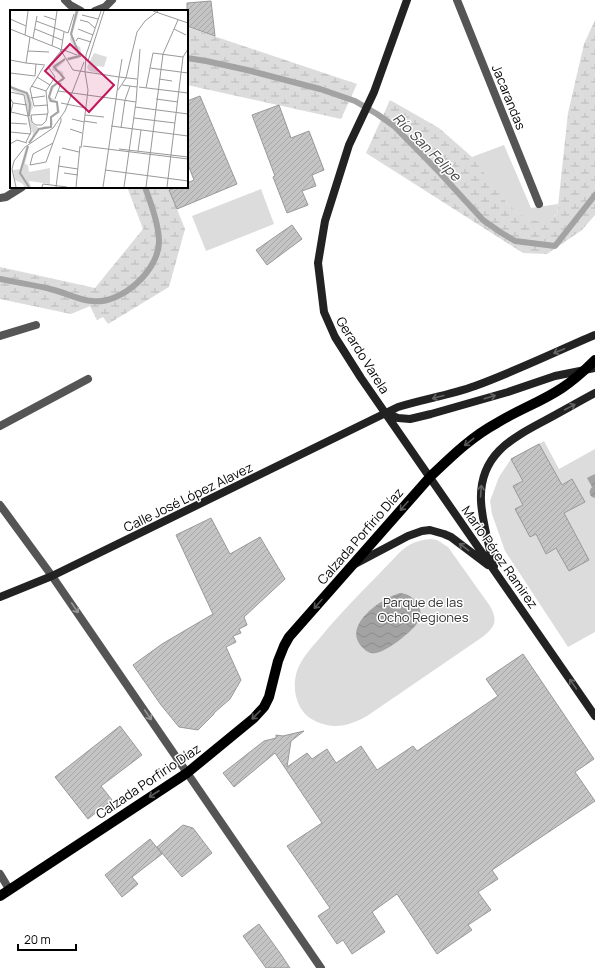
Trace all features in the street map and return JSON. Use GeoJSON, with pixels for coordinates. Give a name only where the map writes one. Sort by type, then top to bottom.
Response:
{"type":"FeatureCollection","features":[{"type":"Feature","properties":{"kind":"main road","name":"Gerardo Varela"},"geometry":{"type":"LineString","coordinates":[[385,413],[335,337],[324,312],[318,263],[325,221],[349,145],[374,92],[407,0]]}},
{"type":"Feature","properties":{"kind":"main road","name":"Calle José López Alavez"},"geometry":{"type":"LineString","coordinates":[[0,597],[52,576],[385,413],[411,403],[437,398],[474,386],[595,335]]}},
{"type":"Feature","properties":{"kind":"main road","name":"Calzada Porfirio Díaz"},"geometry":{"type":"LineString","coordinates":[[0,896],[187,773],[254,718],[264,707],[269,697],[278,661],[284,646],[299,626],[430,477],[481,433],[497,422],[540,401],[562,388],[595,360]]}},
{"type":"Feature","properties":{"kind":"main road"},"geometry":{"type":"LineString","coordinates":[[385,413],[398,418],[410,419],[501,394],[555,376],[595,368]]}},
{"type":"Feature","properties":{"kind":"main road"},"geometry":{"type":"LineString","coordinates":[[495,571],[481,501],[482,482],[485,471],[490,462],[495,454],[515,437],[595,393]]}},
{"type":"Feature","properties":{"kind":"main road","name":"Mario Pérez Ramirez"},"geometry":{"type":"LineString","coordinates":[[385,413],[595,716]]}},
{"type":"Feature","properties":{"kind":"main road"},"geometry":{"type":"LineString","coordinates":[[351,567],[408,536],[430,530],[451,537],[495,571]]}},
{"type":"Feature","properties":{"kind":"street"},"geometry":{"type":"LineString","coordinates":[[65,0],[70,5],[79,10]]}},
{"type":"Feature","properties":{"kind":"street"},"geometry":{"type":"LineString","coordinates":[[98,10],[105,7],[112,0]]}},
{"type":"Feature","properties":{"kind":"street","name":"Jacarandas"},"geometry":{"type":"LineString","coordinates":[[456,0],[538,204]]}},
{"type":"Feature","properties":{"kind":"street"},"geometry":{"type":"LineString","coordinates":[[0,198],[6,197],[20,188]]}},
{"type":"Feature","properties":{"kind":"street"},"geometry":{"type":"LineString","coordinates":[[0,336],[36,324]]}},
{"type":"Feature","properties":{"kind":"street"},"geometry":{"type":"LineString","coordinates":[[0,426],[88,379]]}},
{"type":"Feature","properties":{"kind":"street"},"geometry":{"type":"LineString","coordinates":[[0,505],[52,576],[321,968]]}},
{"type":"Feature","properties":{"kind":"street"},"geometry":{"type":"LineString","coordinates":[[0,874],[9,889]]}},
{"type":"Feature","properties":{"kind":"green space"},"geometry":{"type":"Polygon","coordinates":[[[595,20],[595,215],[582,230],[547,254],[523,253],[366,153],[390,100],[439,128],[472,157],[506,202],[518,213],[528,219],[536,221],[557,215],[568,113],[584,44],[595,20]]]}},
{"type":"Feature","properties":{"kind":"green space"},"geometry":{"type":"Polygon","coordinates":[[[188,27],[357,84],[341,119],[188,85],[188,27]]]}},
{"type":"Feature","properties":{"kind":"green space"},"geometry":{"type":"Polygon","coordinates":[[[504,145],[531,208],[558,204],[557,215],[544,220],[536,221],[528,219],[519,214],[510,206],[483,174],[472,157],[504,145]]]}},
{"type":"Feature","properties":{"kind":"green space"},"geometry":{"type":"Polygon","coordinates":[[[127,188],[168,188],[185,229],[169,287],[108,324],[103,317],[97,320],[90,306],[71,314],[0,299],[0,267],[95,288],[143,229],[127,188]]]}},
{"type":"Feature","properties":{"kind":"green space"},"geometry":{"type":"Polygon","coordinates":[[[261,189],[274,224],[206,251],[192,216],[261,189]]]}},
{"type":"Feature","properties":{"kind":"green space"},"geometry":{"type":"Polygon","coordinates":[[[544,441],[559,469],[595,449],[595,632],[568,647],[505,551],[492,514],[490,501],[499,477],[511,459],[544,441]]]}},
{"type":"Feature","properties":{"kind":"green space","name":"Parque de las Ocho Regiones"},"geometry":{"type":"Polygon","coordinates":[[[431,539],[437,540],[448,547],[490,606],[495,621],[492,628],[481,638],[367,716],[341,726],[322,724],[315,721],[304,712],[295,693],[295,678],[304,658],[338,616],[400,552],[414,542],[431,539]]]}},
{"type":"Feature","properties":{"kind":"water"},"geometry":{"type":"Polygon","coordinates":[[[595,474],[595,498],[590,494],[592,487],[587,478],[595,474]]]}},
{"type":"Feature","properties":{"kind":"water"},"geometry":{"type":"Polygon","coordinates":[[[400,593],[409,596],[417,602],[420,610],[419,620],[406,635],[393,645],[381,652],[367,652],[357,640],[356,631],[360,623],[366,614],[374,607],[400,593]]]}},
{"type":"Feature","properties":{"kind":"building"},"geometry":{"type":"Polygon","coordinates":[[[211,1],[215,36],[188,26],[187,3],[211,1]]]}},
{"type":"Feature","properties":{"kind":"building"},"geometry":{"type":"Polygon","coordinates":[[[200,96],[237,184],[177,209],[169,190],[174,188],[188,188],[188,183],[194,180],[188,165],[188,101],[200,96]]]}},
{"type":"Feature","properties":{"kind":"building"},"geometry":{"type":"Polygon","coordinates":[[[279,105],[291,138],[309,131],[324,170],[312,175],[316,186],[302,191],[308,205],[287,213],[252,115],[279,105]]]}},
{"type":"Feature","properties":{"kind":"building"},"geometry":{"type":"Polygon","coordinates":[[[292,225],[302,239],[267,265],[256,250],[292,225]]]}},
{"type":"Feature","properties":{"kind":"building"},"geometry":{"type":"Polygon","coordinates":[[[539,444],[562,485],[572,479],[585,502],[564,513],[589,560],[569,571],[556,548],[546,554],[536,534],[530,537],[515,509],[523,505],[513,486],[523,481],[511,459],[539,444]]]}},
{"type":"Feature","properties":{"kind":"building"},"geometry":{"type":"Polygon","coordinates":[[[211,518],[230,554],[260,537],[285,579],[244,617],[247,625],[239,629],[241,633],[233,636],[236,642],[226,647],[241,680],[230,699],[198,730],[179,727],[161,705],[133,665],[162,644],[213,614],[176,535],[211,518]]]}},
{"type":"Feature","properties":{"kind":"building"},"geometry":{"type":"Polygon","coordinates":[[[523,654],[594,759],[575,772],[595,801],[492,870],[498,879],[478,892],[491,910],[468,925],[472,930],[437,954],[397,894],[372,912],[385,932],[352,954],[343,940],[337,944],[318,916],[330,908],[287,846],[322,823],[275,753],[234,787],[223,773],[264,741],[276,738],[276,735],[283,736],[304,731],[291,741],[287,767],[307,753],[312,759],[327,749],[336,763],[361,746],[377,770],[413,746],[417,751],[498,696],[486,679],[523,654]]]}},
{"type":"Feature","properties":{"kind":"building"},"geometry":{"type":"Polygon","coordinates":[[[120,726],[142,755],[101,786],[112,800],[88,819],[55,777],[120,726]]]}},
{"type":"Feature","properties":{"kind":"building"},"geometry":{"type":"Polygon","coordinates":[[[183,825],[193,828],[212,853],[182,877],[157,847],[183,825]]]}},
{"type":"Feature","properties":{"kind":"building"},"geometry":{"type":"Polygon","coordinates":[[[150,839],[162,854],[132,877],[138,884],[122,897],[105,875],[150,839]]]}},
{"type":"Feature","properties":{"kind":"building"},"geometry":{"type":"Polygon","coordinates":[[[259,924],[290,968],[266,968],[243,936],[259,924]]]}},
{"type":"Feature","properties":{"kind":"waterway","name":"Río San Felipe"},"geometry":{"type":"LineString","coordinates":[[188,58],[247,70],[320,89],[355,101],[394,126],[483,220],[515,241],[555,246],[595,195]]}},
{"type":"Feature","properties":{"kind":"waterway","name":"Río San Felipe"},"geometry":{"type":"LineString","coordinates":[[0,279],[47,288],[92,301],[103,301],[126,291],[146,274],[158,251],[159,240],[157,227],[145,188]]}}]}
